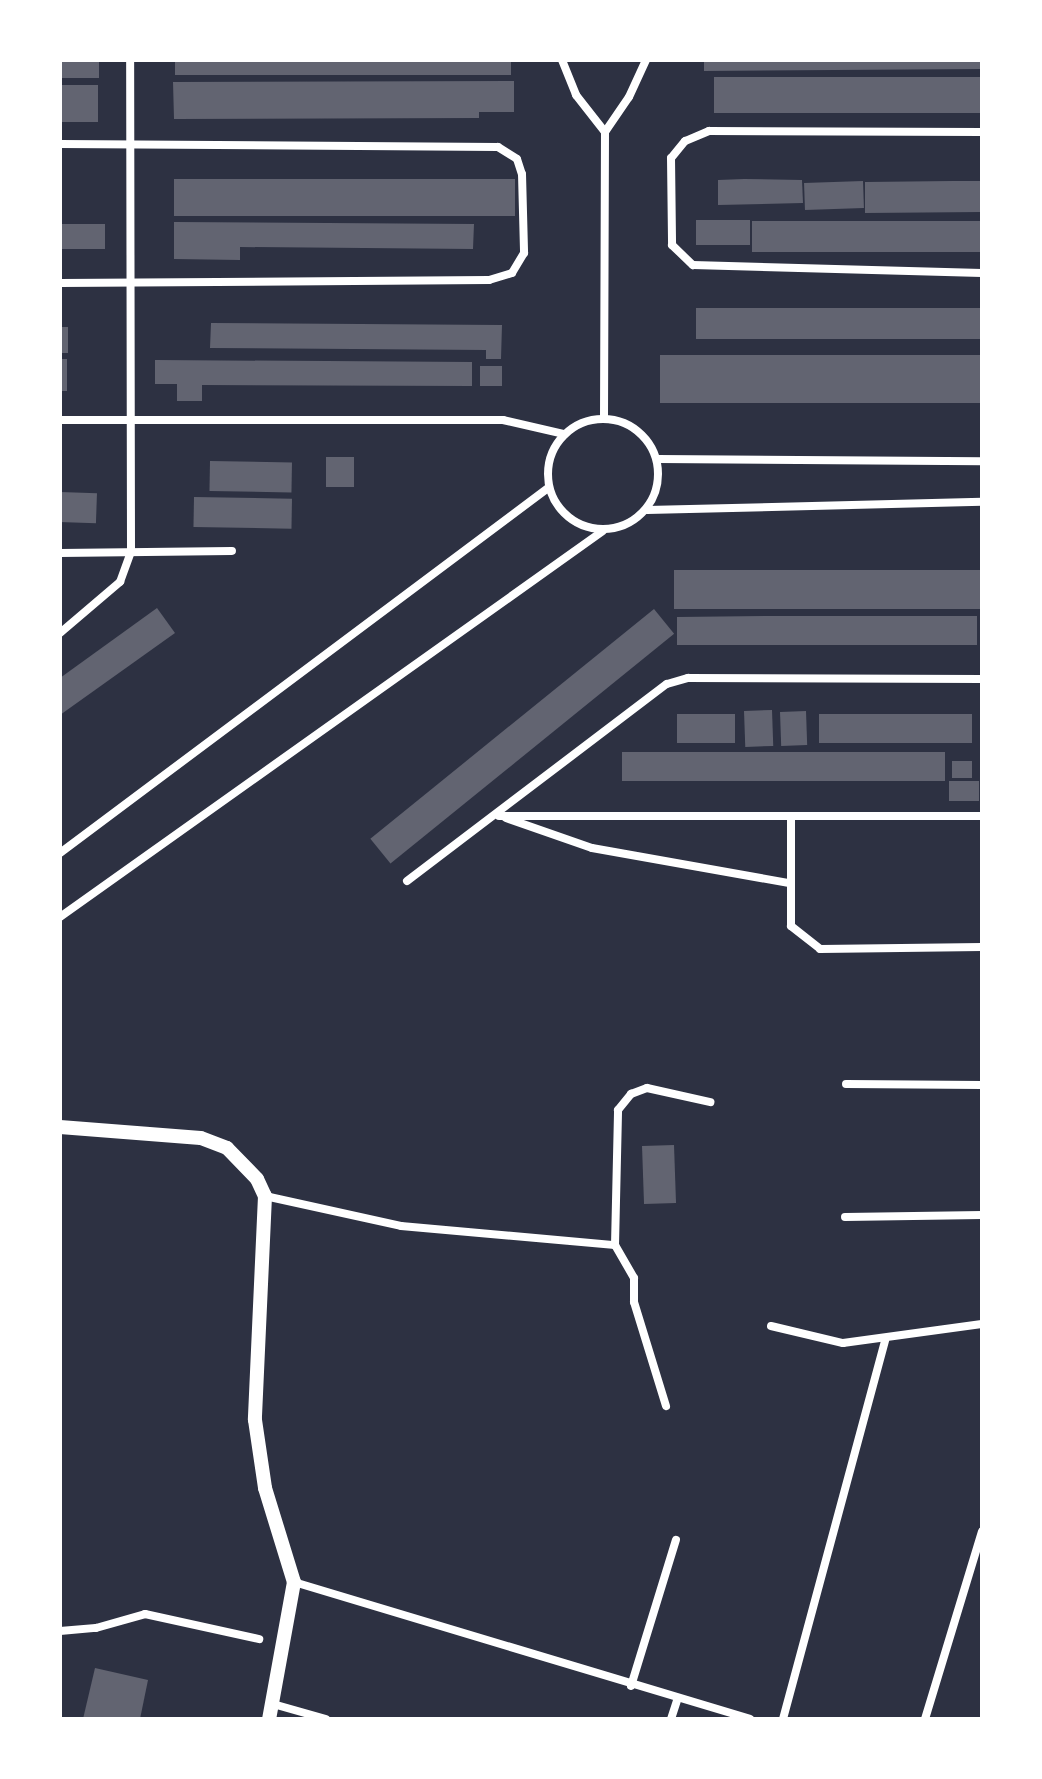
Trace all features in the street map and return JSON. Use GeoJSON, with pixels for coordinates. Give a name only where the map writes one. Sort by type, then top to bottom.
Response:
{"type":"FeatureCollection","features":[{"type":"Feature","properties":{"kind":"street"},"geometry":{"type":"LineString","coordinates":[[60,633],[120,582],[131,552],[130,60]]}},
{"type":"Feature","properties":{"kind":"street"},"geometry":{"type":"LineString","coordinates":[[562,60],[576,95],[605,132]]}},
{"type":"Feature","properties":{"kind":"street"},"geometry":{"type":"LineString","coordinates":[[604,418],[605,132],[646,60]]}},
{"type":"Feature","properties":{"kind":"street"},"geometry":{"type":"LineString","coordinates":[[982,132],[709,131],[678,147],[671,172],[672,245],[693,265],[982,273]]}},
{"type":"Feature","properties":{"kind":"street"},"geometry":{"type":"LineString","coordinates":[[60,144],[498,147],[517,159],[522,174],[524,253],[512,273],[489,280],[60,283]]}},
{"type":"Feature","properties":{"kind":"street"},"geometry":{"type":"LineString","coordinates":[[60,917],[603,531],[627,525],[647,510],[658,486],[658,459],[646,438],[627,424],[604,418],[582,422],[564,434],[548,459],[548,488],[568,519],[603,531]]}},
{"type":"Feature","properties":{"kind":"street"},"geometry":{"type":"LineString","coordinates":[[60,420],[503,420],[564,434]]}},
{"type":"Feature","properties":{"kind":"street"},"geometry":{"type":"LineString","coordinates":[[658,459],[982,461]]}},
{"type":"Feature","properties":{"kind":"street"},"geometry":{"type":"LineString","coordinates":[[60,853],[548,488]]}},
{"type":"Feature","properties":{"kind":"street"},"geometry":{"type":"LineString","coordinates":[[647,510],[982,502]]}},
{"type":"Feature","properties":{"kind":"street"},"geometry":{"type":"LineString","coordinates":[[60,553],[232,551]]}},
{"type":"Feature","properties":{"kind":"street"},"geometry":{"type":"LineString","coordinates":[[407,881],[498,816],[667,684],[688,678],[982,679]]}},
{"type":"Feature","properties":{"kind":"street"},"geometry":{"type":"LineString","coordinates":[[498,816],[982,816]]}},
{"type":"Feature","properties":{"kind":"street"},"geometry":{"type":"LineString","coordinates":[[498,816],[592,848],[788,883]]}},
{"type":"Feature","properties":{"kind":"street"},"geometry":{"type":"LineString","coordinates":[[791,817],[788,883],[791,926],[820,949],[982,947]]}},
{"type":"Feature","properties":{"kind":"street"},"geometry":{"type":"LineString","coordinates":[[846,1084],[982,1085]]}},
{"type":"Feature","properties":{"kind":"street"},"geometry":{"type":"LineString","coordinates":[[666,1406],[634,1302],[634,1278],[615,1245],[618,1110],[631,1094],[647,1088],[710,1102]]}},
{"type":"Feature","properties":{"kind":"street"},"geometry":{"type":"LineString","coordinates":[[60,1127],[201,1138],[227,1148],[257,1179],[265,1196],[255,1420],[265,1488],[294,1582],[271,1712],[326,1719]]}},
{"type":"Feature","properties":{"kind":"street"},"geometry":{"type":"LineString","coordinates":[[265,1196],[401,1226],[615,1245]]}},
{"type":"Feature","properties":{"kind":"street"},"geometry":{"type":"LineString","coordinates":[[845,1217],[982,1215]]}},
{"type":"Feature","properties":{"kind":"street"},"geometry":{"type":"LineString","coordinates":[[771,1326],[843,1343],[885,1340],[982,1324]]}},
{"type":"Feature","properties":{"kind":"street"},"geometry":{"type":"LineString","coordinates":[[783,1719],[885,1340]]}},
{"type":"Feature","properties":{"kind":"street"},"geometry":{"type":"LineString","coordinates":[[925,1719],[982,1531]]}},
{"type":"Feature","properties":{"kind":"street"},"geometry":{"type":"LineString","coordinates":[[631,1686],[676,1540]]}},
{"type":"Feature","properties":{"kind":"street"},"geometry":{"type":"LineString","coordinates":[[294,1582],[677,1700],[750,1719]]}},
{"type":"Feature","properties":{"kind":"street"},"geometry":{"type":"LineString","coordinates":[[60,1631],[96,1628],[145,1614],[259,1639]]}},
{"type":"Feature","properties":{"kind":"street"},"geometry":{"type":"LineString","coordinates":[[671,1719],[677,1700]]}},
{"type":"Feature","properties":{"kind":"building"},"geometry":{"type":"Polygon","coordinates":[[[60,60],[99,60],[99,78],[60,78],[60,60]]]}},
{"type":"Feature","properties":{"kind":"building"},"geometry":{"type":"Polygon","coordinates":[[[175,60],[511,60],[511,75],[175,75],[175,60]]]}},
{"type":"Feature","properties":{"kind":"building"},"geometry":{"type":"Polygon","coordinates":[[[704,60],[982,60],[982,69],[704,71],[704,60]]]}},
{"type":"Feature","properties":{"kind":"building"},"geometry":{"type":"Polygon","coordinates":[[[714,77],[982,77],[982,113],[714,113],[714,77]]]}},
{"type":"Feature","properties":{"kind":"building"},"geometry":{"type":"Polygon","coordinates":[[[514,81],[514,112],[479,112],[479,118],[174,119],[173,82],[514,81]]]}},
{"type":"Feature","properties":{"kind":"building"},"geometry":{"type":"Polygon","coordinates":[[[60,85],[98,85],[98,122],[60,122],[60,85]]]}},
{"type":"Feature","properties":{"kind":"building"},"geometry":{"type":"Polygon","coordinates":[[[174,179],[515,179],[515,216],[174,216],[174,179]]]}},
{"type":"Feature","properties":{"kind":"building"},"geometry":{"type":"Polygon","coordinates":[[[718,180],[802,180],[803,203],[718,205],[718,180]]]}},
{"type":"Feature","properties":{"kind":"building"},"geometry":{"type":"Polygon","coordinates":[[[863,181],[864,208],[805,210],[804,183],[863,181]]]}},
{"type":"Feature","properties":{"kind":"building"},"geometry":{"type":"Polygon","coordinates":[[[982,181],[982,212],[865,213],[865,182],[982,181]]]}},
{"type":"Feature","properties":{"kind":"building"},"geometry":{"type":"Polygon","coordinates":[[[696,220],[750,220],[750,245],[696,245],[696,220]]]}},
{"type":"Feature","properties":{"kind":"building"},"geometry":{"type":"Polygon","coordinates":[[[752,221],[982,221],[982,252],[752,252],[752,221]]]}},
{"type":"Feature","properties":{"kind":"building"},"geometry":{"type":"Polygon","coordinates":[[[174,222],[474,224],[473,249],[240,247],[240,260],[174,259],[174,222]]]}},
{"type":"Feature","properties":{"kind":"building"},"geometry":{"type":"Polygon","coordinates":[[[60,224],[105,224],[105,249],[60,249],[60,224]]]}},
{"type":"Feature","properties":{"kind":"building"},"geometry":{"type":"Polygon","coordinates":[[[696,308],[982,308],[982,339],[696,339],[696,308]]]}},
{"type":"Feature","properties":{"kind":"building"},"geometry":{"type":"Polygon","coordinates":[[[211,323],[502,325],[501,359],[486,359],[486,350],[210,348],[211,323]]]}},
{"type":"Feature","properties":{"kind":"building"},"geometry":{"type":"Polygon","coordinates":[[[60,327],[68,327],[68,353],[60,353],[60,327]]]}},
{"type":"Feature","properties":{"kind":"building"},"geometry":{"type":"Polygon","coordinates":[[[660,355],[982,355],[982,403],[660,403],[660,355]]]}},
{"type":"Feature","properties":{"kind":"building"},"geometry":{"type":"Polygon","coordinates":[[[60,359],[67,359],[67,391],[60,391],[60,359]]]}},
{"type":"Feature","properties":{"kind":"building"},"geometry":{"type":"Polygon","coordinates":[[[155,360],[472,362],[472,386],[202,385],[202,401],[177,401],[177,384],[155,384],[155,360]]]}},
{"type":"Feature","properties":{"kind":"building"},"geometry":{"type":"Polygon","coordinates":[[[480,366],[502,366],[502,386],[480,386],[480,366]]]}},
{"type":"Feature","properties":{"kind":"building"},"geometry":{"type":"Polygon","coordinates":[[[326,457],[354,457],[354,487],[326,487],[326,457]]]}},
{"type":"Feature","properties":{"kind":"building"},"geometry":{"type":"Polygon","coordinates":[[[210,461],[292,462],[291,492],[209,491],[210,461]]]}},
{"type":"Feature","properties":{"kind":"building"},"geometry":{"type":"Polygon","coordinates":[[[60,492],[97,493],[96,523],[60,522],[60,492]]]}},
{"type":"Feature","properties":{"kind":"building"},"geometry":{"type":"Polygon","coordinates":[[[194,497],[292,499],[291,529],[193,527],[194,497]]]}},
{"type":"Feature","properties":{"kind":"building"},"geometry":{"type":"Polygon","coordinates":[[[674,570],[982,570],[982,609],[674,609],[674,570]]]}},
{"type":"Feature","properties":{"kind":"building"},"geometry":{"type":"Polygon","coordinates":[[[157,608],[175,633],[60,715],[60,678],[157,608]]]}},
{"type":"Feature","properties":{"kind":"building"},"geometry":{"type":"Polygon","coordinates":[[[654,609],[674,634],[390,864],[370,839],[654,609]]]}},
{"type":"Feature","properties":{"kind":"building"},"geometry":{"type":"Polygon","coordinates":[[[977,616],[977,645],[677,645],[677,617],[977,616]]]}},
{"type":"Feature","properties":{"kind":"building"},"geometry":{"type":"Polygon","coordinates":[[[772,710],[773,746],[745,747],[744,711],[772,710]]]}},
{"type":"Feature","properties":{"kind":"building"},"geometry":{"type":"Polygon","coordinates":[[[806,711],[807,745],[781,746],[780,712],[806,711]]]}},
{"type":"Feature","properties":{"kind":"building"},"geometry":{"type":"Polygon","coordinates":[[[677,714],[735,714],[735,743],[677,743],[677,714]]]}},
{"type":"Feature","properties":{"kind":"building"},"geometry":{"type":"Polygon","coordinates":[[[819,714],[972,714],[972,743],[819,743],[819,714]]]}},
{"type":"Feature","properties":{"kind":"building"},"geometry":{"type":"Polygon","coordinates":[[[622,752],[945,752],[945,781],[622,781],[622,752]]]}},
{"type":"Feature","properties":{"kind":"building"},"geometry":{"type":"Polygon","coordinates":[[[952,761],[972,761],[972,778],[952,778],[952,761]]]}},
{"type":"Feature","properties":{"kind":"building"},"geometry":{"type":"Polygon","coordinates":[[[949,781],[979,781],[979,801],[949,801],[949,781]]]}},
{"type":"Feature","properties":{"kind":"building"},"geometry":{"type":"Polygon","coordinates":[[[674,1145],[676,1203],[644,1204],[642,1146],[674,1145]]]}},
{"type":"Feature","properties":{"kind":"building"},"geometry":{"type":"Polygon","coordinates":[[[95,1668],[148,1680],[140,1719],[83,1719],[95,1668]]]}}]}
